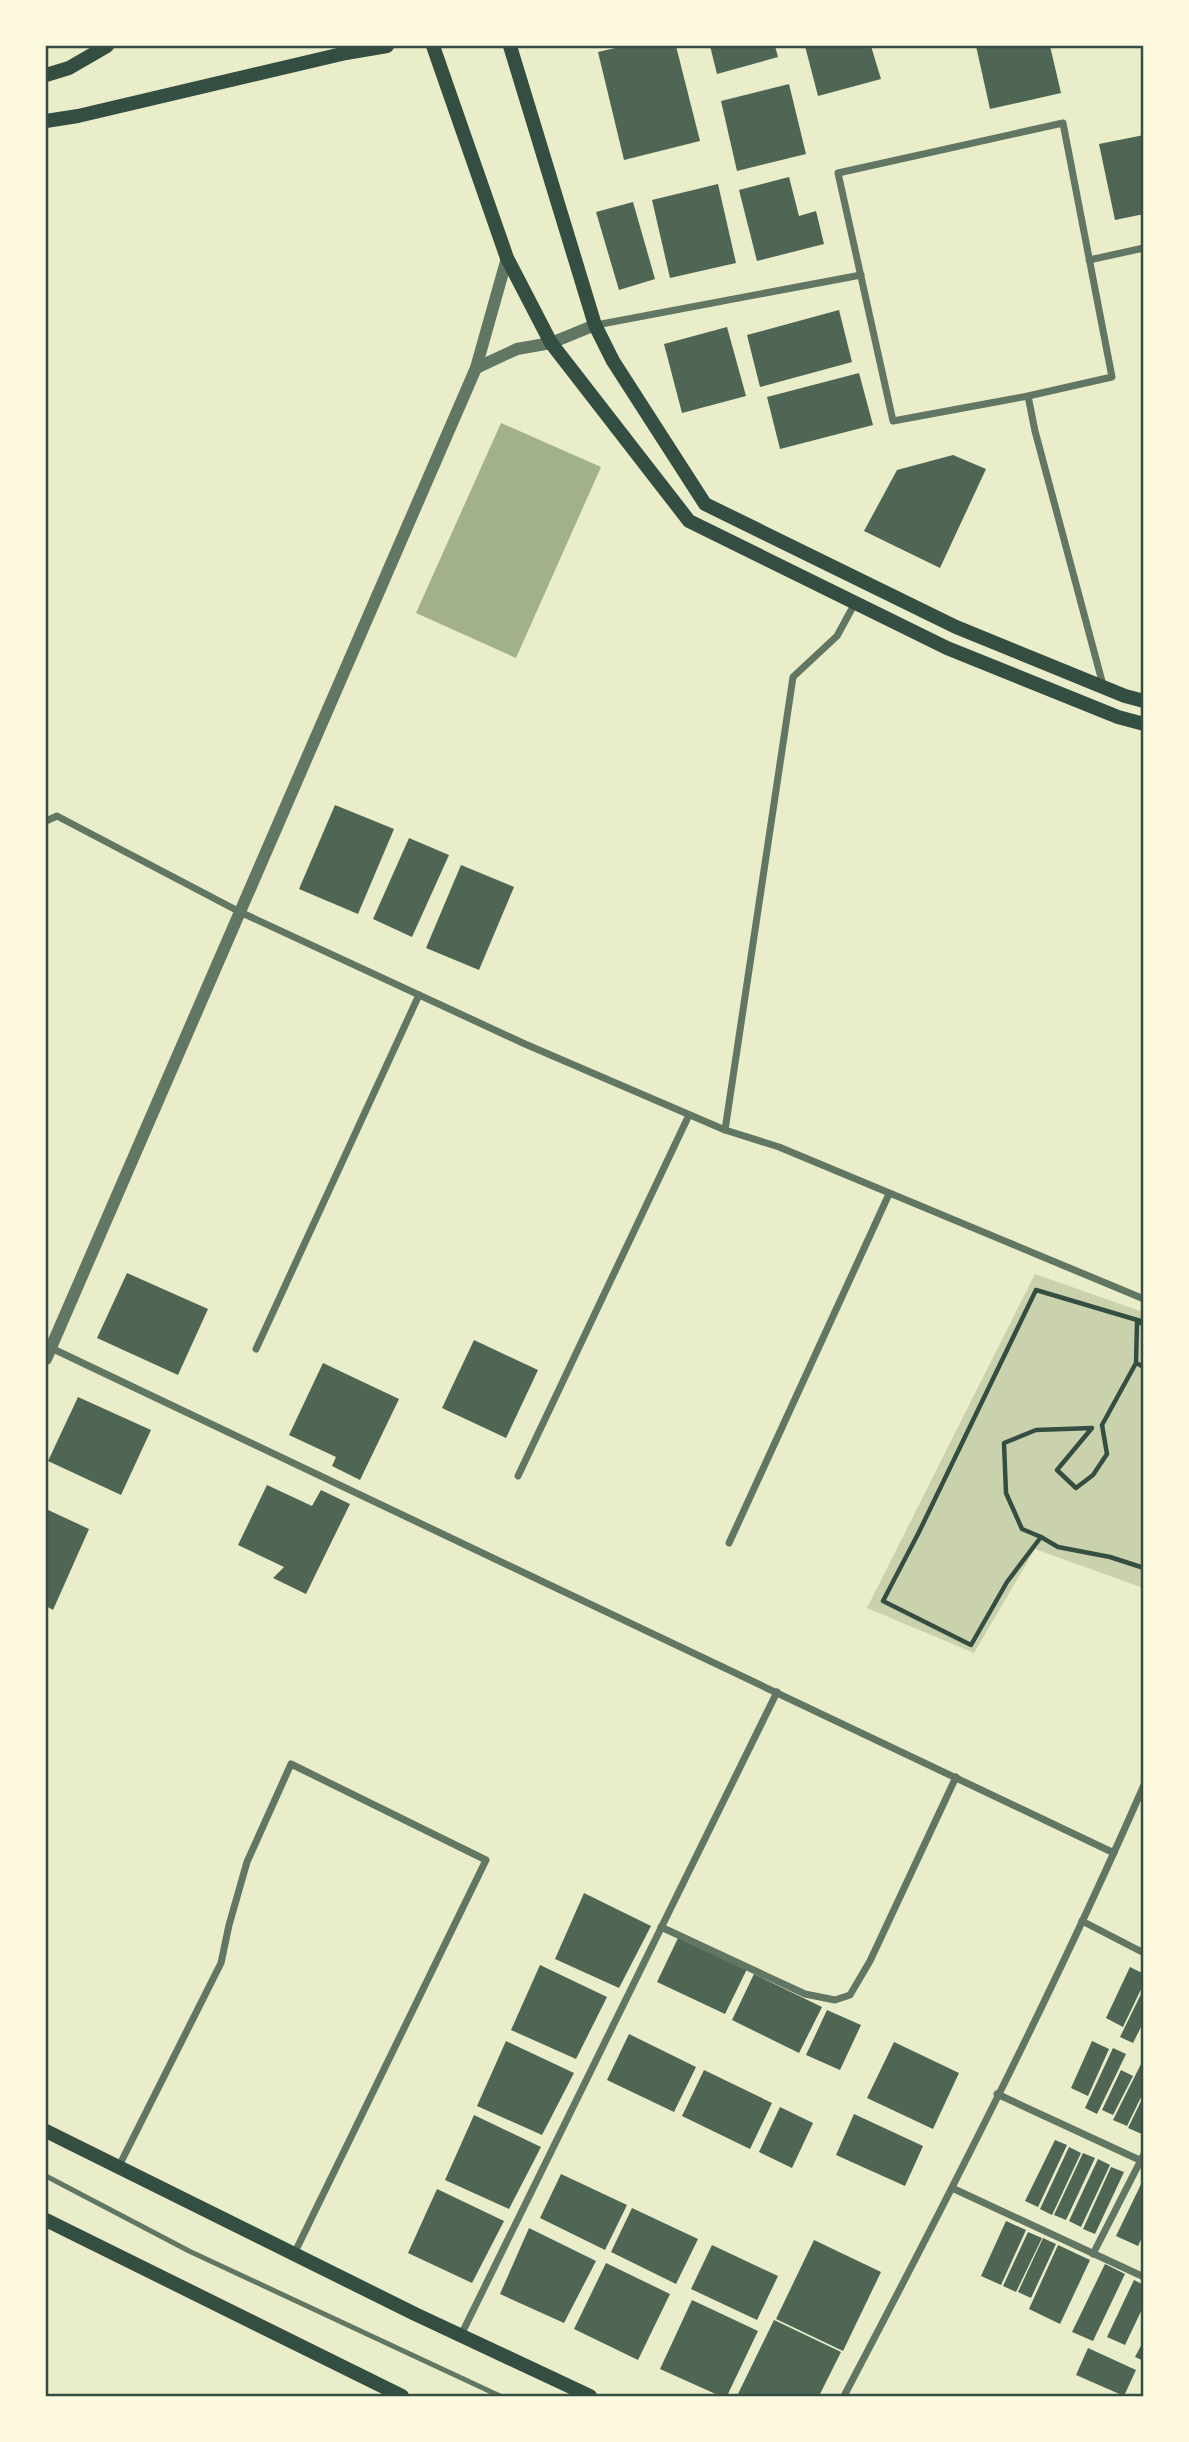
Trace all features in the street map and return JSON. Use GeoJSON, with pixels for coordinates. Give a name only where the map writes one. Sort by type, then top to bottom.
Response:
{"type":"FeatureCollection","features":[{"type":"Feature","properties":{"kind":"main road"},"geometry":{"type":"LineString","coordinates":[[46,75],[69,68],[107,46]]}},
{"type":"Feature","properties":{"kind":"main road"},"geometry":{"type":"LineString","coordinates":[[46,121],[387,46]]}},
{"type":"Feature","properties":{"kind":"main road"},"geometry":{"type":"LineString","coordinates":[[433,46],[507,258],[551,343],[689,521],[947,648],[1118,717],[1143,724]]}},
{"type":"Feature","properties":{"kind":"main road"},"geometry":{"type":"LineString","coordinates":[[510,46],[595,326],[613,361],[705,504],[956,627],[1143,701]]}},
{"type":"Feature","properties":{"kind":"main road"},"geometry":{"type":"LineString","coordinates":[[46,2132],[590,2396]]}},
{"type":"Feature","properties":{"kind":"main road"},"geometry":{"type":"LineString","coordinates":[[46,2220],[402,2396]]}},
{"type":"Feature","properties":{"kind":"street"},"geometry":{"type":"LineString","coordinates":[[1063,123],[1112,377],[893,421],[861,275],[838,173],[1063,123]]}},
{"type":"Feature","properties":{"kind":"street"},"geometry":{"type":"LineString","coordinates":[[1089,260],[1143,248]]}},
{"type":"Feature","properties":{"kind":"street"},"geometry":{"type":"LineString","coordinates":[[507,258],[477,368],[47,1351],[777,1692],[1114,1853]]}},
{"type":"Feature","properties":{"kind":"street"},"geometry":{"type":"LineString","coordinates":[[477,368],[517,349],[551,343],[595,326],[861,275]]}},
{"type":"Feature","properties":{"kind":"street"},"geometry":{"type":"LineString","coordinates":[[1028,396],[1103,687]]}},
{"type":"Feature","properties":{"kind":"street"},"geometry":{"type":"LineString","coordinates":[[724,1130],[793,677],[837,636],[855,603]]}},
{"type":"Feature","properties":{"kind":"street"},"geometry":{"type":"LineString","coordinates":[[46,810],[240,912],[525,1044],[724,1130],[779,1147],[1143,1299]]}},
{"type":"Feature","properties":{"kind":"street"},"geometry":{"type":"LineString","coordinates":[[46,821],[57,816]]}},
{"type":"Feature","properties":{"kind":"street"},"geometry":{"type":"LineString","coordinates":[[256,1349],[419,995]]}},
{"type":"Feature","properties":{"kind":"street"},"geometry":{"type":"LineString","coordinates":[[518,1476],[690,1115]]}},
{"type":"Feature","properties":{"kind":"street"},"geometry":{"type":"LineString","coordinates":[[729,1544],[890,1194]]}},
{"type":"Feature","properties":{"kind":"street"},"geometry":{"type":"LineString","coordinates":[[461,2335],[777,1692]]}},
{"type":"Feature","properties":{"kind":"street"},"geometry":{"type":"LineString","coordinates":[[119,2166],[221,1963],[247,1862],[291,1764],[486,1860],[294,2253]]}},
{"type":"Feature","properties":{"kind":"street"},"geometry":{"type":"LineString","coordinates":[[661,1927],[805,1994],[835,2000],[850,1995],[870,1961],[956,1777]]}},
{"type":"Feature","properties":{"kind":"street"},"geometry":{"type":"LineString","coordinates":[[845,2396],[998,2094],[1114,1853],[1143,1785]]}},
{"type":"Feature","properties":{"kind":"street"},"geometry":{"type":"LineString","coordinates":[[1082,1921],[1143,1953]]}},
{"type":"Feature","properties":{"kind":"street"},"geometry":{"type":"LineString","coordinates":[[998,2094],[1142,2159],[1093,2254]]}},
{"type":"Feature","properties":{"kind":"street"},"geometry":{"type":"LineString","coordinates":[[952,2188],[1143,2277]]}},
{"type":"Feature","properties":{"kind":"lane"},"geometry":{"type":"LineString","coordinates":[[46,2176],[189,2250],[500,2396]]}},
{"type":"Feature","properties":{"kind":"path"},"geometry":{"type":"LineString","coordinates":[[1041,1537],[1007,1582],[971,1645],[883,1601],[1036,1290],[1143,1323]]}},
{"type":"Feature","properties":{"kind":"path"},"geometry":{"type":"LineString","coordinates":[[1143,1323],[1137,1322],[1136,1363],[1102,1425],[1107,1454],[1093,1475],[1076,1488],[1058,1470],[1092,1428],[1036,1430],[1004,1443],[1006,1493],[1022,1528],[1058,1548],[1110,1557],[1143,1568]]}},
{"type":"Feature","properties":{"kind":"path"},"geometry":{"type":"LineString","coordinates":[[1136,1363],[1143,1367]]}},
{"type":"Feature","properties":{"kind":"shaded area"},"geometry":{"type":"Polygon","coordinates":[[[501,423],[601,467],[516,658],[416,613],[501,423]]]}},
{"type":"Feature","properties":{"kind":"shaded area"},"geometry":{"type":"Polygon","coordinates":[[[1035,1274],[1143,1312],[1143,1588],[1035,1549],[974,1653],[867,1608],[1035,1274]]]}},
{"type":"Feature","properties":{"kind":"building"},"geometry":{"type":"Polygon","coordinates":[[[624,46],[676,46],[700,141],[624,160],[598,52],[624,46]]]}},
{"type":"Feature","properties":{"kind":"building"},"geometry":{"type":"Polygon","coordinates":[[[710,46],[775,46],[778,57],[717,74],[710,46]]]}},
{"type":"Feature","properties":{"kind":"building"},"geometry":{"type":"Polygon","coordinates":[[[805,46],[871,46],[881,79],[818,96],[805,46]]]}},
{"type":"Feature","properties":{"kind":"building"},"geometry":{"type":"Polygon","coordinates":[[[976,46],[1050,46],[1061,93],[990,109],[976,46]]]}},
{"type":"Feature","properties":{"kind":"building"},"geometry":{"type":"Polygon","coordinates":[[[789,84],[806,154],[737,171],[721,101],[789,84]]]}},
{"type":"Feature","properties":{"kind":"building"},"geometry":{"type":"Polygon","coordinates":[[[1144,135],[1144,214],[1115,220],[1099,144],[1144,135]]]}},
{"type":"Feature","properties":{"kind":"building"},"geometry":{"type":"Polygon","coordinates":[[[789,177],[799,216],[816,211],[824,244],[757,261],[739,190],[789,177]]]}},
{"type":"Feature","properties":{"kind":"building"},"geometry":{"type":"Polygon","coordinates":[[[718,184],[736,263],[670,278],[652,200],[718,184]]]}},
{"type":"Feature","properties":{"kind":"building"},"geometry":{"type":"Polygon","coordinates":[[[633,202],[655,279],[619,290],[596,212],[633,202]]]}},
{"type":"Feature","properties":{"kind":"building"},"geometry":{"type":"Polygon","coordinates":[[[839,310],[852,362],[760,387],[747,335],[839,310]]]}},
{"type":"Feature","properties":{"kind":"building"},"geometry":{"type":"Polygon","coordinates":[[[727,327],[746,396],[682,413],[664,344],[727,327]]]}},
{"type":"Feature","properties":{"kind":"building"},"geometry":{"type":"Polygon","coordinates":[[[859,373],[873,425],[780,449],[767,397],[859,373]]]}},
{"type":"Feature","properties":{"kind":"building"},"geometry":{"type":"Polygon","coordinates":[[[953,455],[986,469],[940,568],[864,531],[897,470],[953,455]]]}},
{"type":"Feature","properties":{"kind":"building"},"geometry":{"type":"Polygon","coordinates":[[[335,805],[394,829],[358,914],[299,889],[335,805]]]}},
{"type":"Feature","properties":{"kind":"building"},"geometry":{"type":"Polygon","coordinates":[[[409,838],[449,855],[412,937],[373,919],[409,838]]]}},
{"type":"Feature","properties":{"kind":"building"},"geometry":{"type":"Polygon","coordinates":[[[461,865],[514,887],[479,970],[426,948],[461,865]]]}},
{"type":"Feature","properties":{"kind":"building"},"geometry":{"type":"Polygon","coordinates":[[[127,1273],[208,1309],[178,1375],[97,1338],[127,1273]]]}},
{"type":"Feature","properties":{"kind":"building"},"geometry":{"type":"Polygon","coordinates":[[[474,1340],[538,1370],[506,1438],[442,1408],[474,1340]]]}},
{"type":"Feature","properties":{"kind":"building"},"geometry":{"type":"Polygon","coordinates":[[[323,1363],[399,1399],[360,1480],[332,1466],[336,1457],[289,1435],[323,1363]]]}},
{"type":"Feature","properties":{"kind":"building"},"geometry":{"type":"Polygon","coordinates":[[[78,1397],[151,1430],[121,1495],[48,1461],[78,1397]]]}},
{"type":"Feature","properties":{"kind":"building"},"geometry":{"type":"Polygon","coordinates":[[[267,1485],[312,1506],[321,1490],[350,1504],[306,1594],[273,1578],[284,1567],[238,1545],[267,1485]]]}},
{"type":"Feature","properties":{"kind":"building"},"geometry":{"type":"Polygon","coordinates":[[[46,1509],[89,1529],[53,1610],[46,1606],[46,1509]]]}},
{"type":"Feature","properties":{"kind":"building"},"geometry":{"type":"Polygon","coordinates":[[[584,1893],[651,1926],[619,1988],[555,1959],[584,1893]]]}},
{"type":"Feature","properties":{"kind":"building"},"geometry":{"type":"Polygon","coordinates":[[[679,1936],[747,1969],[725,2014],[657,1982],[679,1936]]]}},
{"type":"Feature","properties":{"kind":"building"},"geometry":{"type":"Polygon","coordinates":[[[540,1965],[607,1997],[576,2059],[511,2030],[540,1965]]]}},
{"type":"Feature","properties":{"kind":"building"},"geometry":{"type":"Polygon","coordinates":[[[1130,1967],[1144,1974],[1144,1983],[1123,2027],[1106,2018],[1130,1967]]]}},
{"type":"Feature","properties":{"kind":"building"},"geometry":{"type":"Polygon","coordinates":[[[754,1974],[822,2007],[799,2053],[732,2020],[754,1974]]]}},
{"type":"Feature","properties":{"kind":"building"},"geometry":{"type":"Polygon","coordinates":[[[1144,1988],[1144,2021],[1133,2043],[1120,2037],[1144,1988]]]}},
{"type":"Feature","properties":{"kind":"building"},"geometry":{"type":"Polygon","coordinates":[[[827,2010],[861,2025],[840,2070],[806,2055],[827,2010]]]}},
{"type":"Feature","properties":{"kind":"building"},"geometry":{"type":"Polygon","coordinates":[[[629,2034],[696,2067],[674,2112],[607,2080],[629,2034]]]}},
{"type":"Feature","properties":{"kind":"building"},"geometry":{"type":"Polygon","coordinates":[[[506,2041],[574,2073],[542,2135],[477,2106],[506,2041]]]}},
{"type":"Feature","properties":{"kind":"building"},"geometry":{"type":"Polygon","coordinates":[[[1092,2041],[1109,2049],[1088,2096],[1071,2088],[1092,2041]]]}},
{"type":"Feature","properties":{"kind":"building"},"geometry":{"type":"Polygon","coordinates":[[[894,2042],[959,2073],[933,2129],[867,2098],[894,2042]]]}},
{"type":"Feature","properties":{"kind":"building"},"geometry":{"type":"Polygon","coordinates":[[[1113,2048],[1126,2054],[1097,2114],[1085,2108],[1113,2048]]]}},
{"type":"Feature","properties":{"kind":"building"},"geometry":{"type":"Polygon","coordinates":[[[1144,2058],[1144,2091],[1127,2126],[1113,2120],[1144,2058]]]}},
{"type":"Feature","properties":{"kind":"building"},"geometry":{"type":"Polygon","coordinates":[[[704,2070],[772,2103],[750,2149],[682,2116],[704,2070]]]}},
{"type":"Feature","properties":{"kind":"building"},"geometry":{"type":"Polygon","coordinates":[[[1121,2070],[1133,2076],[1113,2115],[1102,2110],[1121,2070]]]}},
{"type":"Feature","properties":{"kind":"building"},"geometry":{"type":"Polygon","coordinates":[[[1144,2095],[1144,2135],[1128,2128],[1144,2095]]]}},
{"type":"Feature","properties":{"kind":"building"},"geometry":{"type":"Polygon","coordinates":[[[780,2107],[813,2123],[792,2168],[759,2152],[780,2107]]]}},
{"type":"Feature","properties":{"kind":"building"},"geometry":{"type":"Polygon","coordinates":[[[854,2114],[923,2146],[905,2186],[836,2155],[854,2114]]]}},
{"type":"Feature","properties":{"kind":"building"},"geometry":{"type":"Polygon","coordinates":[[[474,2115],[541,2147],[509,2209],[445,2180],[474,2115]]]}},
{"type":"Feature","properties":{"kind":"building"},"geometry":{"type":"Polygon","coordinates":[[[1055,2140],[1067,2145],[1038,2207],[1025,2201],[1055,2140]]]}},
{"type":"Feature","properties":{"kind":"building"},"geometry":{"type":"Polygon","coordinates":[[[1069,2147],[1081,2153],[1052,2215],[1040,2209],[1069,2147]]]}},
{"type":"Feature","properties":{"kind":"building"},"geometry":{"type":"Polygon","coordinates":[[[1083,2153],[1095,2158],[1066,2220],[1054,2215],[1083,2153]]]}},
{"type":"Feature","properties":{"kind":"building"},"geometry":{"type":"Polygon","coordinates":[[[1098,2159],[1110,2165],[1081,2227],[1069,2221],[1098,2159]]]}},
{"type":"Feature","properties":{"kind":"building"},"geometry":{"type":"Polygon","coordinates":[[[1111,2167],[1124,2172],[1095,2234],[1083,2229],[1111,2167]]]}},
{"type":"Feature","properties":{"kind":"building"},"geometry":{"type":"Polygon","coordinates":[[[561,2174],[627,2205],[605,2250],[540,2218],[561,2174]]]}},
{"type":"Feature","properties":{"kind":"building"},"geometry":{"type":"Polygon","coordinates":[[[1144,2178],[1144,2233],[1138,2246],[1116,2236],[1144,2178]]]}},
{"type":"Feature","properties":{"kind":"building"},"geometry":{"type":"Polygon","coordinates":[[[437,2189],[504,2221],[472,2283],[408,2253],[437,2189]]]}},
{"type":"Feature","properties":{"kind":"building"},"geometry":{"type":"Polygon","coordinates":[[[632,2208],[698,2239],[676,2284],[611,2252],[632,2208]]]}},
{"type":"Feature","properties":{"kind":"building"},"geometry":{"type":"Polygon","coordinates":[[[1006,2221],[1026,2230],[1001,2285],[981,2276],[1006,2221]]]}},
{"type":"Feature","properties":{"kind":"building"},"geometry":{"type":"Polygon","coordinates":[[[529,2228],[596,2261],[564,2323],[500,2294],[529,2228]]]}},
{"type":"Feature","properties":{"kind":"building"},"geometry":{"type":"Polygon","coordinates":[[[1028,2232],[1042,2238],[1016,2292],[1003,2286],[1028,2232]]]}},
{"type":"Feature","properties":{"kind":"building"},"geometry":{"type":"Polygon","coordinates":[[[1043,2238],[1056,2244],[1031,2298],[1018,2292],[1043,2238]]]}},
{"type":"Feature","properties":{"kind":"building"},"geometry":{"type":"Polygon","coordinates":[[[814,2240],[881,2272],[843,2351],[776,2319],[814,2240]]]}},
{"type":"Feature","properties":{"kind":"building"},"geometry":{"type":"Polygon","coordinates":[[[712,2245],[778,2276],[757,2320],[691,2289],[712,2245]]]}},
{"type":"Feature","properties":{"kind":"building"},"geometry":{"type":"Polygon","coordinates":[[[1058,2245],[1090,2260],[1060,2324],[1029,2309],[1058,2245]]]}},
{"type":"Feature","properties":{"kind":"building"},"geometry":{"type":"Polygon","coordinates":[[[606,2263],[670,2294],[638,2360],[574,2329],[606,2263]]]}},
{"type":"Feature","properties":{"kind":"building"},"geometry":{"type":"Polygon","coordinates":[[[1105,2264],[1125,2274],[1093,2341],[1072,2332],[1105,2264]]]}},
{"type":"Feature","properties":{"kind":"building"},"geometry":{"type":"Polygon","coordinates":[[[1134,2280],[1144,2285],[1144,2305],[1125,2345],[1107,2337],[1134,2280]]]}},
{"type":"Feature","properties":{"kind":"building"},"geometry":{"type":"Polygon","coordinates":[[[692,2300],[758,2331],[727,2396],[720,2396],[660,2369],[692,2300]]]}},
{"type":"Feature","properties":{"kind":"building"},"geometry":{"type":"Polygon","coordinates":[[[774,2320],[841,2352],[819,2396],[737,2396],[774,2320]]]}},
{"type":"Feature","properties":{"kind":"building"},"geometry":{"type":"Polygon","coordinates":[[[1144,2340],[1144,2361],[1135,2357],[1144,2340]]]}},
{"type":"Feature","properties":{"kind":"building"},"geometry":{"type":"Polygon","coordinates":[[[1088,2348],[1136,2370],[1124,2396],[1076,2375],[1088,2348]]]}}]}
